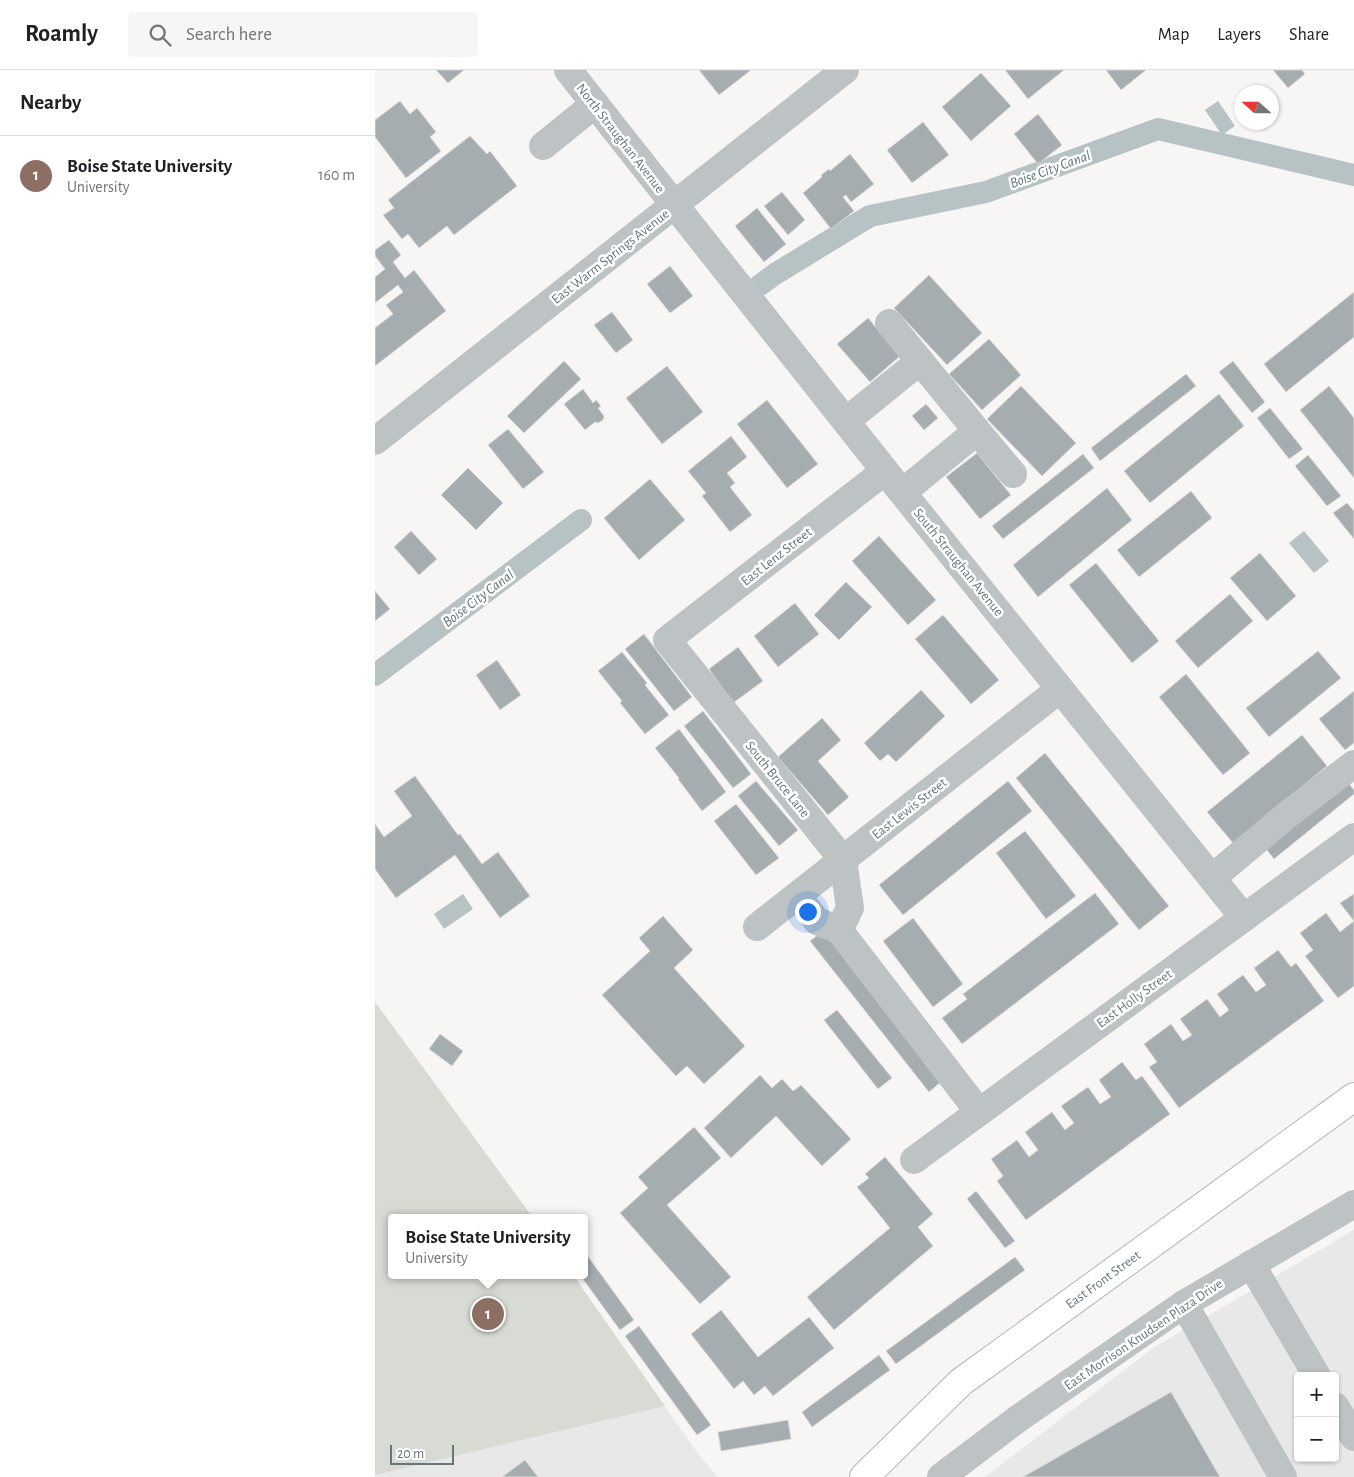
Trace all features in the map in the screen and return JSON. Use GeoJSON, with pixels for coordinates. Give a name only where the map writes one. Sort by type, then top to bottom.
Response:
{"type":"FeatureCollection","features":[{"type":"Feature","properties":{"kind":"main road","name":"East Front Street"},"geometry":{"type":"LineString","coordinates":[[864,1477],[961,1382],[1354,1097]]}},
{"type":"Feature","properties":{"kind":"street","name":"East Warm Springs Avenue"},"geometry":{"type":"LineString","coordinates":[[375,441],[845,70]]}},
{"type":"Feature","properties":{"kind":"street","name":"North Straughan Avenue"},"geometry":{"type":"LineString","coordinates":[[571,71],[674,205]]}},
{"type":"Feature","properties":{"kind":"street"},"geometry":{"type":"LineString","coordinates":[[543,146],[595,104]]}},
{"type":"Feature","properties":{"kind":"street","name":"South Straughan Avenue"},"geometry":{"type":"LineString","coordinates":[[674,205],[1244,918]]}},
{"type":"Feature","properties":{"kind":"street"},"geometry":{"type":"LineString","coordinates":[[889,323],[1013,474]]}},
{"type":"Feature","properties":{"kind":"street"},"geometry":{"type":"LineString","coordinates":[[846,421],[920,361]]}},
{"type":"Feature","properties":{"kind":"street"},"geometry":{"type":"LineString","coordinates":[[903,492],[977,431]]}},
{"type":"Feature","properties":{"kind":"street","name":"East Lenz Street"},"geometry":{"type":"LineString","coordinates":[[667,640],[885,471]]}},
{"type":"Feature","properties":{"kind":"street","name":"South Bruce Lane"},"geometry":{"type":"LineString","coordinates":[[667,640],[843,860]]}},
{"type":"Feature","properties":{"kind":"street","name":"East Lewis Street"},"geometry":{"type":"LineString","coordinates":[[757,927],[1060,689]]}},
{"type":"Feature","properties":{"kind":"street"},"geometry":{"type":"LineString","coordinates":[[1212,878],[1287,815],[1354,764]]}},
{"type":"Feature","properties":{"kind":"street","name":"East Holly Street"},"geometry":{"type":"LineString","coordinates":[[914,1160],[1354,837]]}},
{"type":"Feature","properties":{"kind":"street"},"geometry":{"type":"LineString","coordinates":[[839,930],[850,908],[843,860]]}},
{"type":"Feature","properties":{"kind":"street"},"geometry":{"type":"LineString","coordinates":[[797,896],[817,921],[839,930],[979,1112]]}},
{"type":"Feature","properties":{"kind":"street","name":"East Morrison Knudsen Plaza Drive"},"geometry":{"type":"LineString","coordinates":[[941,1477],[1019,1418],[1184,1304],[1354,1204]]}},
{"type":"Feature","properties":{"kind":"street"},"geometry":{"type":"LineString","coordinates":[[1251,1264],[1315,1372]]}},
{"type":"Feature","properties":{"kind":"street"},"geometry":{"type":"LineString","coordinates":[[1184,1304],[1283,1477]]}},
{"type":"Feature","properties":{"kind":"street"},"geometry":{"type":"LineString","coordinates":[[1339,1413],[1354,1437]]}},
{"type":"Feature","properties":{"kind":"shaded area"},"geometry":{"type":"Polygon","coordinates":[[[1218,101],[1234,127],[1222,135],[1205,110],[1218,101]]]}},
{"type":"Feature","properties":{"kind":"shaded area"},"geometry":{"type":"Polygon","coordinates":[[[1304,531],[1329,561],[1314,573],[1289,543],[1304,531]]]}},
{"type":"Feature","properties":{"kind":"shaded area"},"geometry":{"type":"Polygon","coordinates":[[[463,894],[473,909],[444,929],[434,914],[463,894]]]}},
{"type":"Feature","properties":{"kind":"shaded area"},"geometry":{"type":"Polygon","coordinates":[[[375,1002],[530,1214],[388,1214],[388,1279],[576,1279],[699,1455],[718,1477],[375,1477],[375,1002]]]}},
{"type":"Feature","properties":{"kind":"shaded area"},"geometry":{"type":"Polygon","coordinates":[[[375,1002],[530,1214],[388,1214],[388,1279],[576,1279],[665,1406],[375,1475],[375,1002]]]}},
{"type":"Feature","properties":{"kind":"shaded area"},"geometry":{"type":"Polygon","coordinates":[[[1354,1230],[1354,1477],[985,1477],[1153,1348],[1354,1230]]]}},
{"type":"Feature","properties":{"kind":"building"},"geometry":{"type":"Polygon","coordinates":[[[436,70],[464,70],[448,83],[436,70]]]}},
{"type":"Feature","properties":{"kind":"building"},"geometry":{"type":"Polygon","coordinates":[[[699,70],[751,70],[719,95],[699,70]]]}},
{"type":"Feature","properties":{"kind":"building"},"geometry":{"type":"Polygon","coordinates":[[[1005,70],[1064,70],[1028,99],[1005,70]]]}},
{"type":"Feature","properties":{"kind":"building"},"geometry":{"type":"Polygon","coordinates":[[[1106,70],[1146,70],[1121,90],[1106,70]]]}},
{"type":"Feature","properties":{"kind":"building"},"geometry":{"type":"Polygon","coordinates":[[[1273,70],[1302,70],[1305,74],[1288,88],[1273,70]]]}},
{"type":"Feature","properties":{"kind":"building"},"geometry":{"type":"Polygon","coordinates":[[[981,73],[1011,106],[971,141],[942,107],[981,73]]]}},
{"type":"Feature","properties":{"kind":"building"},"geometry":{"type":"Polygon","coordinates":[[[400,101],[410,114],[417,108],[436,132],[430,137],[441,151],[406,178],[375,137],[375,120],[400,101]]]}},
{"type":"Feature","properties":{"kind":"building"},"geometry":{"type":"Polygon","coordinates":[[[1038,114],[1062,145],[1038,164],[1014,134],[1038,114]]]}},
{"type":"Feature","properties":{"kind":"building"},"geometry":{"type":"Polygon","coordinates":[[[923,122],[949,155],[912,183],[887,150],[923,122]]]}},
{"type":"Feature","properties":{"kind":"building"},"geometry":{"type":"Polygon","coordinates":[[[470,136],[487,154],[490,151],[517,186],[454,235],[447,226],[419,248],[408,234],[402,239],[383,215],[394,208],[388,200],[470,136]]]}},
{"type":"Feature","properties":{"kind":"building"},"geometry":{"type":"Polygon","coordinates":[[[850,154],[874,184],[851,202],[846,195],[843,197],[854,211],[831,229],[803,193],[822,177],[821,175],[829,169],[830,171],[850,154]]]}},
{"type":"Feature","properties":{"kind":"building"},"geometry":{"type":"Polygon","coordinates":[[[782,192],[805,220],[788,235],[764,206],[782,192]]]}},
{"type":"Feature","properties":{"kind":"building"},"geometry":{"type":"Polygon","coordinates":[[[757,208],[786,244],[764,262],[735,226],[757,208]]]}},
{"type":"Feature","properties":{"kind":"building"},"geometry":{"type":"Polygon","coordinates":[[[389,240],[401,255],[393,262],[405,278],[414,270],[446,311],[375,366],[375,328],[393,314],[386,305],[403,292],[398,285],[375,303],[375,277],[385,269],[375,256],[375,250],[389,240]]]}},
{"type":"Feature","properties":{"kind":"building"},"geometry":{"type":"Polygon","coordinates":[[[670,266],[693,296],[670,313],[647,284],[670,266]]]}},
{"type":"Feature","properties":{"kind":"building"},"geometry":{"type":"Polygon","coordinates":[[[929,275],[982,333],[947,365],[894,308],[929,275]]]}},
{"type":"Feature","properties":{"kind":"building"},"geometry":{"type":"Polygon","coordinates":[[[1354,292],[1354,337],[1286,392],[1264,364],[1354,292]]]}},
{"type":"Feature","properties":{"kind":"building"},"geometry":{"type":"Polygon","coordinates":[[[612,312],[633,340],[616,353],[594,325],[612,312]]]}},
{"type":"Feature","properties":{"kind":"building"},"geometry":{"type":"Polygon","coordinates":[[[868,318],[900,356],[870,382],[837,344],[868,318]]]}},
{"type":"Feature","properties":{"kind":"building"},"geometry":{"type":"Polygon","coordinates":[[[989,339],[1021,375],[982,410],[949,374],[989,339]]]}},
{"type":"Feature","properties":{"kind":"building"},"geometry":{"type":"Polygon","coordinates":[[[564,361],[581,379],[524,433],[507,416],[564,361]]]}},
{"type":"Feature","properties":{"kind":"building"},"geometry":{"type":"Polygon","coordinates":[[[1233,361],[1265,402],[1252,413],[1219,372],[1233,361]]]}},
{"type":"Feature","properties":{"kind":"building"},"geometry":{"type":"Polygon","coordinates":[[[667,366],[703,412],[662,444],[626,398],[667,366]]]}},
{"type":"Feature","properties":{"kind":"building"},"geometry":{"type":"Polygon","coordinates":[[[1186,374],[1196,386],[1100,461],[1091,448],[1186,374]]]}},
{"type":"Feature","properties":{"kind":"building"},"geometry":{"type":"Polygon","coordinates":[[[1021,386],[1076,443],[1042,476],[987,419],[1021,386]]]}},
{"type":"Feature","properties":{"kind":"building"},"geometry":{"type":"Polygon","coordinates":[[[1329,386],[1354,418],[1354,478],[1300,410],[1329,386]]]}},
{"type":"Feature","properties":{"kind":"building"},"geometry":{"type":"Polygon","coordinates":[[[583,389],[593,403],[596,400],[601,406],[598,408],[604,416],[603,420],[598,423],[595,422],[585,430],[564,404],[583,389]]]}},
{"type":"Feature","properties":{"kind":"building"},"geometry":{"type":"Polygon","coordinates":[[[1219,394],[1244,426],[1150,503],[1124,471],[1219,394]]]}},
{"type":"Feature","properties":{"kind":"building"},"geometry":{"type":"Polygon","coordinates":[[[767,400],[818,464],[787,488],[737,424],[767,400]]]}},
{"type":"Feature","properties":{"kind":"building"},"geometry":{"type":"Polygon","coordinates":[[[926,404],[938,418],[924,430],[912,416],[926,404]]]}},
{"type":"Feature","properties":{"kind":"building"},"geometry":{"type":"Polygon","coordinates":[[[1270,408],[1303,449],[1289,459],[1257,418],[1270,408]]]}},
{"type":"Feature","properties":{"kind":"building"},"geometry":{"type":"Polygon","coordinates":[[[508,429],[544,472],[523,489],[488,445],[508,429]]]}},
{"type":"Feature","properties":{"kind":"building"},"geometry":{"type":"Polygon","coordinates":[[[731,436],[747,457],[727,473],[735,483],[730,487],[752,515],[730,532],[702,496],[706,493],[688,471],[731,436]]]}},
{"type":"Feature","properties":{"kind":"building"},"geometry":{"type":"Polygon","coordinates":[[[977,453],[1011,495],[980,519],[946,477],[977,453]]]}},
{"type":"Feature","properties":{"kind":"building"},"geometry":{"type":"Polygon","coordinates":[[[1083,454],[1094,468],[1003,539],[992,526],[1083,454]]]}},
{"type":"Feature","properties":{"kind":"building"},"geometry":{"type":"Polygon","coordinates":[[[1308,455],[1341,496],[1327,506],[1295,466],[1308,455]]]}},
{"type":"Feature","properties":{"kind":"building"},"geometry":{"type":"Polygon","coordinates":[[[468,468],[503,503],[476,530],[441,495],[468,468]]]}},
{"type":"Feature","properties":{"kind":"building"},"geometry":{"type":"Polygon","coordinates":[[[650,479],[685,520],[639,560],[604,518],[650,479]]]}},
{"type":"Feature","properties":{"kind":"building"},"geometry":{"type":"Polygon","coordinates":[[[1107,488],[1132,520],[1038,597],[1013,565],[1107,488]]]}},
{"type":"Feature","properties":{"kind":"building"},"geometry":{"type":"Polygon","coordinates":[[[1191,491],[1212,518],[1139,577],[1117,550],[1191,491]]]}},
{"type":"Feature","properties":{"kind":"building"},"geometry":{"type":"Polygon","coordinates":[[[1347,503],[1354,511],[1354,539],[1333,513],[1347,503]]]}},
{"type":"Feature","properties":{"kind":"building"},"geometry":{"type":"Polygon","coordinates":[[[411,531],[437,559],[419,575],[394,547],[411,531]]]}},
{"type":"Feature","properties":{"kind":"building"},"geometry":{"type":"Polygon","coordinates":[[[879,536],[936,600],[908,625],[852,561],[879,536]]]}},
{"type":"Feature","properties":{"kind":"building"},"geometry":{"type":"Polygon","coordinates":[[[1260,553],[1296,596],[1267,621],[1230,578],[1260,553]]]}},
{"type":"Feature","properties":{"kind":"building"},"geometry":{"type":"Polygon","coordinates":[[[1096,563],[1159,641],[1132,663],[1069,585],[1096,563]]]}},
{"type":"Feature","properties":{"kind":"building"},"geometry":{"type":"Polygon","coordinates":[[[846,582],[872,607],[839,640],[814,615],[846,582]]]}},
{"type":"Feature","properties":{"kind":"building"},"geometry":{"type":"Polygon","coordinates":[[[375,591],[390,609],[375,621],[375,591]]]}},
{"type":"Feature","properties":{"kind":"building"},"geometry":{"type":"Polygon","coordinates":[[[1230,594],[1253,621],[1198,668],[1175,641],[1230,594]]]}},
{"type":"Feature","properties":{"kind":"building"},"geometry":{"type":"Polygon","coordinates":[[[795,603],[819,634],[778,667],[754,636],[795,603]]]}},
{"type":"Feature","properties":{"kind":"building"},"geometry":{"type":"Polygon","coordinates":[[[943,615],[999,680],[971,704],[915,639],[943,615]]]}},
{"type":"Feature","properties":{"kind":"building"},"geometry":{"type":"Polygon","coordinates":[[[644,634],[692,697],[674,711],[625,649],[644,634]]]}},
{"type":"Feature","properties":{"kind":"building"},"geometry":{"type":"Polygon","coordinates":[[[738,647],[763,681],[733,703],[709,669],[738,647]]]}},
{"type":"Feature","properties":{"kind":"building"},"geometry":{"type":"Polygon","coordinates":[[[1318,651],[1341,678],[1269,737],[1246,708],[1318,651]]]}},
{"type":"Feature","properties":{"kind":"building"},"geometry":{"type":"Polygon","coordinates":[[[622,652],[647,683],[645,685],[669,715],[645,734],[620,703],[622,701],[598,671],[622,652]]]}},
{"type":"Feature","properties":{"kind":"building"},"geometry":{"type":"Polygon","coordinates":[[[497,660],[521,695],[500,710],[476,675],[497,660]]]}},
{"type":"Feature","properties":{"kind":"building"},"geometry":{"type":"Polygon","coordinates":[[[1186,674],[1250,753],[1223,775],[1159,697],[1186,674]]]}},
{"type":"Feature","properties":{"kind":"building"},"geometry":{"type":"Polygon","coordinates":[[[921,690],[945,716],[896,762],[888,754],[880,761],[864,743],[921,690]]]}},
{"type":"Feature","properties":{"kind":"building"},"geometry":{"type":"Polygon","coordinates":[[[1354,691],[1354,743],[1345,750],[1319,719],[1354,691]]]}},
{"type":"Feature","properties":{"kind":"building"},"geometry":{"type":"Polygon","coordinates":[[[703,711],[751,774],[733,788],[684,726],[703,711]]]}},
{"type":"Feature","properties":{"kind":"building"},"geometry":{"type":"Polygon","coordinates":[[[822,718],[841,740],[818,761],[849,797],[828,815],[778,757],[822,718]]]}},
{"type":"Feature","properties":{"kind":"building"},"geometry":{"type":"Polygon","coordinates":[[[679,729],[726,792],[702,811],[655,748],[679,729]]]}},
{"type":"Feature","properties":{"kind":"building"},"geometry":{"type":"Polygon","coordinates":[[[1302,735],[1327,766],[1233,843],[1207,812],[1302,735]]]}},
{"type":"Feature","properties":{"kind":"building"},"geometry":{"type":"Polygon","coordinates":[[[1045,753],[1169,906],[1139,930],[1016,778],[1045,753]]]}},
{"type":"Feature","properties":{"kind":"building"},"geometry":{"type":"Polygon","coordinates":[[[415,776],[458,835],[460,834],[482,864],[498,852],[530,896],[500,918],[455,855],[396,898],[375,869],[375,824],[384,837],[412,816],[394,791],[415,776]]]}},
{"type":"Feature","properties":{"kind":"building"},"geometry":{"type":"Polygon","coordinates":[[[1345,779],[1354,790],[1354,794],[1274,859],[1263,845],[1345,779]]]}},
{"type":"Feature","properties":{"kind":"building"},"geometry":{"type":"Polygon","coordinates":[[[756,781],[798,830],[779,846],[738,796],[756,781]]]}},
{"type":"Feature","properties":{"kind":"building"},"geometry":{"type":"Polygon","coordinates":[[[1008,781],[1032,811],[903,915],[879,885],[1008,781]]]}},
{"type":"Feature","properties":{"kind":"building"},"geometry":{"type":"Polygon","coordinates":[[[736,804],[779,858],[756,875],[714,821],[736,804]]]}},
{"type":"Feature","properties":{"kind":"building"},"geometry":{"type":"Polygon","coordinates":[[[1025,831],[1076,896],[1046,919],[996,853],[1025,831]]]}},
{"type":"Feature","properties":{"kind":"building"},"geometry":{"type":"Polygon","coordinates":[[[1095,893],[1119,924],[962,1044],[942,1018],[967,999],[963,994],[1095,893]]]}},
{"type":"Feature","properties":{"kind":"building"},"geometry":{"type":"Polygon","coordinates":[[[1354,894],[1354,921],[1340,903],[1354,894]]]}},
{"type":"Feature","properties":{"kind":"building"},"geometry":{"type":"Polygon","coordinates":[[[1326,913],[1340,932],[1354,921],[1354,986],[1338,998],[1305,956],[1313,950],[1300,933],[1326,913]]]}},
{"type":"Feature","properties":{"kind":"building"},"geometry":{"type":"Polygon","coordinates":[[[663,916],[693,950],[674,968],[745,1046],[704,1084],[687,1066],[676,1076],[602,995],[650,951],[639,938],[663,916]]]}},
{"type":"Feature","properties":{"kind":"building"},"geometry":{"type":"Polygon","coordinates":[[[913,918],[963,984],[933,1007],[883,941],[913,918]]]}},
{"type":"Feature","properties":{"kind":"building"},"geometry":{"type":"Polygon","coordinates":[[[823,931],[942,1081],[929,1092],[810,941],[823,931]]]}},
{"type":"Feature","properties":{"kind":"building"},"geometry":{"type":"Polygon","coordinates":[[[1278,950],[1291,967],[1296,963],[1324,1001],[1179,1108],[1149,1067],[1157,1062],[1144,1044],[1171,1024],[1183,1041],[1192,1035],[1180,1019],[1207,999],[1220,1017],[1229,1010],[1217,994],[1243,975],[1256,992],[1266,985],[1254,968],[1278,950]]]}},
{"type":"Feature","properties":{"kind":"building"},"geometry":{"type":"Polygon","coordinates":[[[837,1010],[892,1078],[878,1089],[824,1020],[837,1010]]]}},
{"type":"Feature","properties":{"kind":"building"},"geometry":{"type":"Polygon","coordinates":[[[440,1034],[463,1051],[452,1066],[429,1049],[440,1034]]]}},
{"type":"Feature","properties":{"kind":"building"},"geometry":{"type":"Polygon","coordinates":[[[1122,1062],[1136,1080],[1142,1076],[1170,1114],[1026,1220],[997,1181],[1003,1176],[991,1159],[1017,1140],[1029,1157],[1038,1150],[1025,1132],[1052,1112],[1065,1130],[1074,1123],[1061,1106],[1088,1087],[1100,1104],[1111,1097],[1099,1080],[1122,1062]]]}},
{"type":"Feature","properties":{"kind":"building"},"geometry":{"type":"Polygon","coordinates":[[[760,1075],[772,1088],[782,1079],[793,1091],[801,1085],[851,1139],[822,1166],[776,1116],[731,1158],[704,1128],[760,1075]]]}},
{"type":"Feature","properties":{"kind":"building"},"geometry":{"type":"Polygon","coordinates":[[[694,1127],[721,1158],[667,1205],[731,1277],[700,1304],[620,1213],[648,1188],[638,1177],[694,1127]]]}},
{"type":"Feature","properties":{"kind":"building"},"geometry":{"type":"Polygon","coordinates":[[[885,1157],[933,1214],[918,1227],[933,1246],[834,1330],[807,1297],[890,1228],[857,1187],[869,1178],[865,1174],[885,1157]]]}},
{"type":"Feature","properties":{"kind":"building"},"geometry":{"type":"Polygon","coordinates":[[[976,1191],[1015,1241],[1005,1248],[967,1199],[976,1191]]]}},
{"type":"Feature","properties":{"kind":"building"},"geometry":{"type":"Polygon","coordinates":[[[588,1257],[634,1320],[620,1330],[583,1279],[588,1279],[588,1257]]]}},
{"type":"Feature","properties":{"kind":"building"},"geometry":{"type":"Polygon","coordinates":[[[1015,1257],[1025,1270],[896,1364],[886,1351],[1015,1257]]]}},
{"type":"Feature","properties":{"kind":"building"},"geometry":{"type":"Polygon","coordinates":[[[721,1310],[758,1357],[809,1317],[834,1348],[773,1396],[765,1386],[754,1395],[743,1381],[734,1389],[691,1334],[721,1310]]]}},
{"type":"Feature","properties":{"kind":"building"},"geometry":{"type":"Polygon","coordinates":[[[639,1326],[711,1425],[697,1435],[625,1336],[639,1326]]]}},
{"type":"Feature","properties":{"kind":"building"},"geometry":{"type":"Polygon","coordinates":[[[879,1355],[890,1370],[812,1427],[802,1412],[879,1355]]]}},
{"type":"Feature","properties":{"kind":"building"},"geometry":{"type":"Polygon","coordinates":[[[1171,1392],[1220,1477],[1023,1477],[1171,1392]]]}},
{"type":"Feature","properties":{"kind":"building"},"geometry":{"type":"Polygon","coordinates":[[[788,1420],[791,1439],[721,1451],[718,1432],[788,1420]]]}},
{"type":"Feature","properties":{"kind":"building"},"geometry":{"type":"Polygon","coordinates":[[[525,1460],[538,1477],[502,1477],[525,1460]]]}},
{"type":"Feature","properties":{"kind":"waterway","name":"Boise City Canal"},"geometry":{"type":"LineString","coordinates":[[760,285],[870,216],[986,192],[1158,129],[1354,175]]}},
{"type":"Feature","properties":{"kind":"waterway","name":"Boise City Canal"},"geometry":{"type":"LineString","coordinates":[[375,675],[581,520]]}},
{"type":"Feature","properties":{"kind":"place","name":"Boise State University"},"geometry":{"type":"Point","coordinates":[488,1314]}}]}
